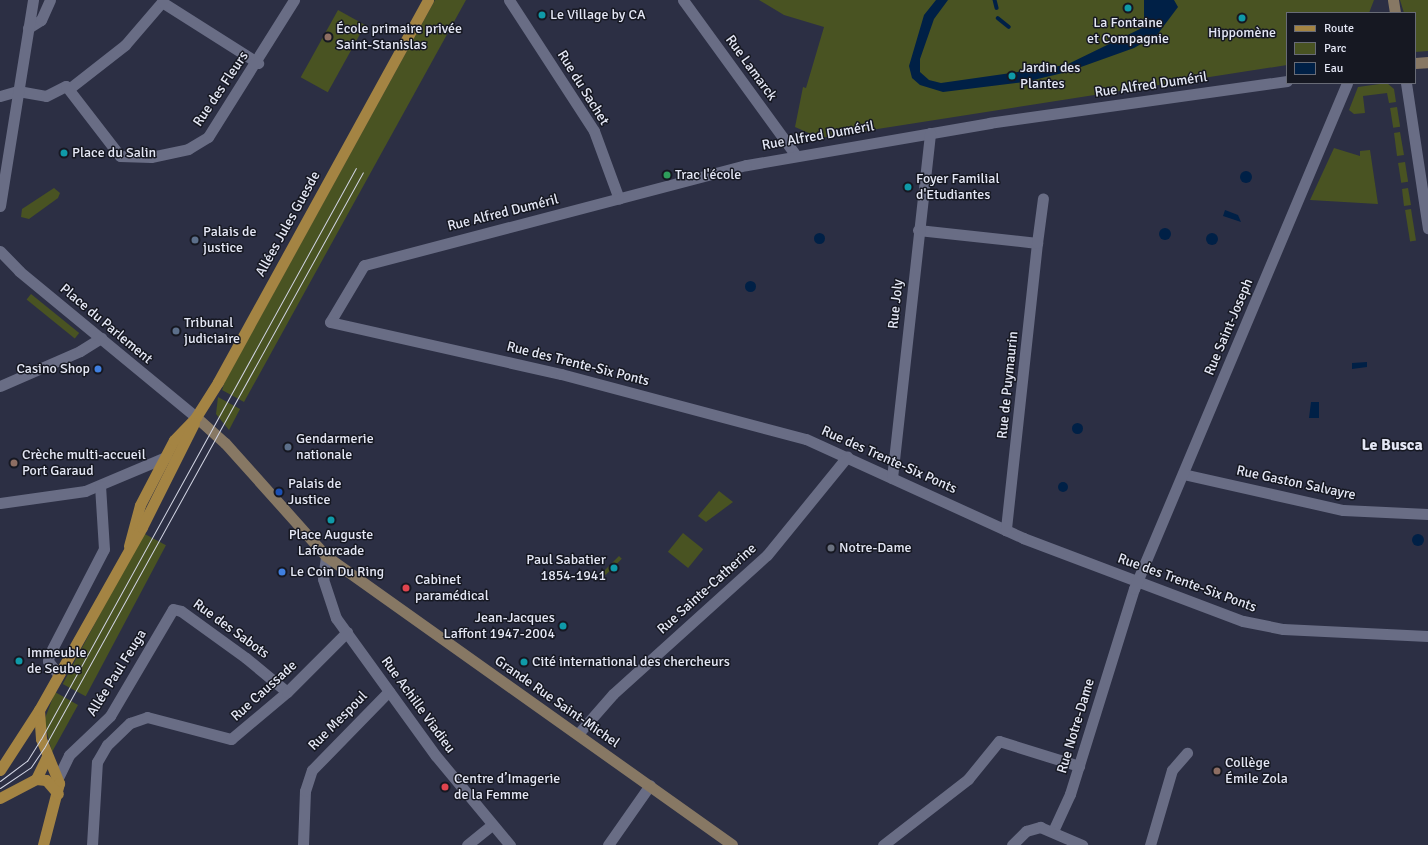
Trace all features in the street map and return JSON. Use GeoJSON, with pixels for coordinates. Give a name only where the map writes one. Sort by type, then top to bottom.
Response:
{"type":"FeatureCollection","features":[{"type":"Feature","properties":{"kind":"main road","name":"Allées Jules Guesde"},"geometry":{"type":"LineString","coordinates":[[166,457],[174,440],[196,417],[428,0]]}},
{"type":"Feature","properties":{"kind":"main road"},"geometry":{"type":"LineString","coordinates":[[1393,0],[1395,12]]}},
{"type":"Feature","properties":{"kind":"main road"},"geometry":{"type":"LineString","coordinates":[[1416,63],[1428,62]]}},
{"type":"Feature","properties":{"kind":"main road"},"geometry":{"type":"LineString","coordinates":[[0,770],[39,710],[129,546],[196,417],[251,473],[326,556]]}},
{"type":"Feature","properties":{"kind":"main road"},"geometry":{"type":"LineString","coordinates":[[129,546],[140,505],[166,457]]}},
{"type":"Feature","properties":{"kind":"main road","name":"Grande Rue Saint-Michel"},"geometry":{"type":"LineString","coordinates":[[326,556],[364,585],[578,734],[732,845]]}},
{"type":"Feature","properties":{"kind":"main road"},"geometry":{"type":"LineString","coordinates":[[39,710],[38,728],[47,756],[58,776],[43,845]]}},
{"type":"Feature","properties":{"kind":"main road"},"geometry":{"type":"LineString","coordinates":[[32,781],[47,756]]}},
{"type":"Feature","properties":{"kind":"main road"},"geometry":{"type":"LineString","coordinates":[[0,798],[32,781],[46,780],[56,790]]}},
{"type":"Feature","properties":{"kind":"street"},"geometry":{"type":"LineString","coordinates":[[0,206],[33,0]]}},
{"type":"Feature","properties":{"kind":"street"},"geometry":{"type":"LineString","coordinates":[[28,28],[41,20],[50,0]]}},
{"type":"Feature","properties":{"kind":"street","name":"Rue des Fleurs"},"geometry":{"type":"LineString","coordinates":[[70,88],[120,156],[151,157],[200,144],[258,62],[294,0]]}},
{"type":"Feature","properties":{"kind":"street","name":"Rue du Sachet"},"geometry":{"type":"LineString","coordinates":[[509,0],[594,131],[619,199]]}},
{"type":"Feature","properties":{"kind":"street","name":"Rue Lamarck"},"geometry":{"type":"LineString","coordinates":[[683,0],[795,154]]}},
{"type":"Feature","properties":{"kind":"street"},"geometry":{"type":"LineString","coordinates":[[0,96],[18,91],[46,96],[61,88],[70,88],[125,45],[162,2],[258,62]]}},
{"type":"Feature","properties":{"kind":"street","name":"Rue Alfred Duméril"},"geometry":{"type":"LineString","coordinates":[[330,322],[364,265],[795,154],[1286,81]]}},
{"type":"Feature","properties":{"kind":"street","name":"Rue Saint-Joseph"},"geometry":{"type":"LineString","coordinates":[[1137,581],[1347,84]]}},
{"type":"Feature","properties":{"kind":"street"},"geometry":{"type":"LineString","coordinates":[[1406,84],[1428,228]]}},
{"type":"Feature","properties":{"kind":"street","name":"Rue Joly"},"geometry":{"type":"LineString","coordinates":[[892,478],[918,230],[930,133]]}},
{"type":"Feature","properties":{"kind":"street","name":"Rue de Puymaurin"},"geometry":{"type":"LineString","coordinates":[[1006,530],[1043,198]]}},
{"type":"Feature","properties":{"kind":"street"},"geometry":{"type":"LineString","coordinates":[[918,230],[1037,244]]}},
{"type":"Feature","properties":{"kind":"street","name":"Place du Parlement"},"geometry":{"type":"LineString","coordinates":[[0,250],[19,271],[196,417]]}},
{"type":"Feature","properties":{"kind":"street","name":"Rue des Trente-Six Ponts"},"geometry":{"type":"LineString","coordinates":[[330,322],[561,374],[777,430],[847,457],[1006,530],[1137,581],[1265,626],[1428,636]]}},
{"type":"Feature","properties":{"kind":"street"},"geometry":{"type":"LineString","coordinates":[[0,386],[80,351],[101,338]]}},
{"type":"Feature","properties":{"kind":"street"},"geometry":{"type":"LineString","coordinates":[[0,503],[71,494],[100,486],[131,471],[166,457]]}},
{"type":"Feature","properties":{"kind":"street","name":"Rue Sainte-Catherine"},"geometry":{"type":"LineString","coordinates":[[578,734],[613,694],[767,555],[847,457]]}},
{"type":"Feature","properties":{"kind":"street","name":"Rue Gaston Salvayre"},"geometry":{"type":"LineString","coordinates":[[1183,474],[1343,510],[1428,514]]}},
{"type":"Feature","properties":{"kind":"street"},"geometry":{"type":"LineString","coordinates":[[58,674],[48,661],[49,655],[104,549],[100,486]]}},
{"type":"Feature","properties":{"kind":"street","name":"Rue Achille Viadieu"},"geometry":{"type":"LineString","coordinates":[[326,556],[324,579],[336,618],[389,691],[492,825],[510,845]]}},
{"type":"Feature","properties":{"kind":"street","name":"Rue Notre-Dame"},"geometry":{"type":"LineString","coordinates":[[1053,831],[1079,766],[1137,581]]}},
{"type":"Feature","properties":{"kind":"street","name":"Rue des Sabots"},"geometry":{"type":"LineString","coordinates":[[173,609],[181,611],[246,658],[287,692]]}},
{"type":"Feature","properties":{"kind":"street","name":"Allée Paul Feuga"},"geometry":{"type":"LineString","coordinates":[[58,776],[69,755],[110,716],[173,609]]}},
{"type":"Feature","properties":{"kind":"street","name":"Rue Caussade"},"geometry":{"type":"LineString","coordinates":[[92,845],[97,762],[107,745],[142,717],[231,739],[287,692],[347,632]]}},
{"type":"Feature","properties":{"kind":"street","name":"Rue Mespoul"},"geometry":{"type":"LineString","coordinates":[[303,845],[305,790],[312,770],[389,691]]}},
{"type":"Feature","properties":{"kind":"street"},"geometry":{"type":"LineString","coordinates":[[883,845],[968,779],[1000,741],[1079,766]]}},
{"type":"Feature","properties":{"kind":"street"},"geometry":{"type":"LineString","coordinates":[[1150,845],[1172,770],[1187,753]]}},
{"type":"Feature","properties":{"kind":"street"},"geometry":{"type":"LineString","coordinates":[[608,845],[650,785]]}},
{"type":"Feature","properties":{"kind":"street"},"geometry":{"type":"LineString","coordinates":[[468,845],[492,825]]}},
{"type":"Feature","properties":{"kind":"street"},"geometry":{"type":"LineString","coordinates":[[1012,845],[1026,831],[1040,827],[1053,831],[1082,845]]}},
{"type":"Feature","properties":{"kind":"green space"},"geometry":{"type":"Polygon","coordinates":[[[435,0],[466,0],[244,402],[222,390],[225,381],[435,0]]]}},
{"type":"Feature","properties":{"kind":"green space","name":"Jardin des Plantes"},"geometry":{"type":"Polygon","coordinates":[[[759,0],[1374,0],[1369,12],[1286,12],[1286,65],[820,138],[795,127],[803,87],[806,88],[824,27],[784,15],[759,0]]]}},
{"type":"Feature","properties":{"kind":"green space"},"geometry":{"type":"Polygon","coordinates":[[[1400,0],[1428,0],[1428,51],[1416,52],[1416,12],[1404,12],[1400,0]]]}},
{"type":"Feature","properties":{"kind":"green space"},"geometry":{"type":"Polygon","coordinates":[[[338,10],[365,25],[328,92],[301,77],[338,10]]]}},
{"type":"Feature","properties":{"kind":"green space"},"geometry":{"type":"Polygon","coordinates":[[[1388,84],[1394,89],[1396,102],[1389,103],[1387,93],[1363,96],[1365,113],[1354,114],[1349,110],[1358,87],[1388,84]]]}},
{"type":"Feature","properties":{"kind":"green space"},"geometry":{"type":"Polygon","coordinates":[[[1397,107],[1400,127],[1393,128],[1390,108],[1397,107]]]}},
{"type":"Feature","properties":{"kind":"green space"},"geometry":{"type":"Polygon","coordinates":[[[1400,132],[1404,155],[1397,156],[1394,133],[1400,132]]]}},
{"type":"Feature","properties":{"kind":"green space"},"geometry":{"type":"Polygon","coordinates":[[[1334,148],[1360,156],[1360,151],[1370,150],[1378,204],[1310,200],[1334,148]]]}},
{"type":"Feature","properties":{"kind":"green space"},"geometry":{"type":"Polygon","coordinates":[[[1405,162],[1408,182],[1401,183],[1398,163],[1405,162]]]}},
{"type":"Feature","properties":{"kind":"green space"},"geometry":{"type":"Polygon","coordinates":[[[54,188],[60,193],[58,198],[29,219],[21,217],[22,209],[54,188]]]}},
{"type":"Feature","properties":{"kind":"green space"},"geometry":{"type":"Polygon","coordinates":[[[1408,188],[1411,205],[1404,206],[1402,189],[1408,188]]]}},
{"type":"Feature","properties":{"kind":"green space"},"geometry":{"type":"Polygon","coordinates":[[[1411,209],[1416,241],[1410,242],[1405,210],[1411,209]]]}},
{"type":"Feature","properties":{"kind":"green space"},"geometry":{"type":"Polygon","coordinates":[[[31,294],[79,333],[75,338],[27,299],[31,294]]]}},
{"type":"Feature","properties":{"kind":"green space"},"geometry":{"type":"Polygon","coordinates":[[[218,397],[240,409],[229,430],[216,414],[218,397]]]}},
{"type":"Feature","properties":{"kind":"green space"},"geometry":{"type":"Polygon","coordinates":[[[719,491],[733,502],[706,522],[698,516],[719,491]]]}},
{"type":"Feature","properties":{"kind":"green space"},"geometry":{"type":"Polygon","coordinates":[[[143,533],[166,545],[86,696],[63,684],[143,533]]]}},
{"type":"Feature","properties":{"kind":"green space"},"geometry":{"type":"Polygon","coordinates":[[[683,533],[703,549],[688,568],[668,552],[683,533]]]}},
{"type":"Feature","properties":{"kind":"green space"},"geometry":{"type":"Polygon","coordinates":[[[619,556],[622,559],[606,575],[603,572],[619,556]]]}},
{"type":"Feature","properties":{"kind":"green space"},"geometry":{"type":"Polygon","coordinates":[[[55,692],[78,705],[52,752],[44,721],[55,692]]]}},
{"type":"Feature","properties":{"kind":"water"},"geometry":{"type":"Polygon","coordinates":[[[936,0],[948,0],[934,19],[920,59],[920,72],[929,80],[941,83],[1066,65],[1144,27],[1144,0],[1174,0],[1178,7],[1157,35],[1134,48],[1067,72],[1025,82],[943,92],[920,85],[912,78],[909,66],[924,15],[936,0]]]}},
{"type":"Feature","properties":{"kind":"water"},"geometry":{"type":"Polygon","coordinates":[[[1244,171],[1248,171],[1252,177],[1248,183],[1244,183],[1240,179],[1240,175],[1244,171]]]}},
{"type":"Feature","properties":{"kind":"water"},"geometry":{"type":"Polygon","coordinates":[[[1225,210],[1238,215],[1241,222],[1223,216],[1225,210]]]}},
{"type":"Feature","properties":{"kind":"water"},"geometry":{"type":"Polygon","coordinates":[[[1163,228],[1167,228],[1171,234],[1167,240],[1163,240],[1159,236],[1159,232],[1163,228]]]}},
{"type":"Feature","properties":{"kind":"water"},"geometry":{"type":"Polygon","coordinates":[[[817,233],[821,233],[823,234],[823,242],[817,243],[814,240],[814,236],[817,233]]]}},
{"type":"Feature","properties":{"kind":"water"},"geometry":{"type":"Polygon","coordinates":[[[1210,233],[1214,233],[1218,239],[1214,245],[1210,245],[1206,241],[1206,237],[1210,233]]]}},
{"type":"Feature","properties":{"kind":"water"},"geometry":{"type":"Polygon","coordinates":[[[750,280],[754,282],[756,286],[754,290],[750,292],[746,290],[744,286],[746,282],[750,280]]]}},
{"type":"Feature","properties":{"kind":"water"},"geometry":{"type":"Polygon","coordinates":[[[1367,362],[1367,367],[1352,369],[1352,363],[1367,362]]]}},
{"type":"Feature","properties":{"kind":"water"},"geometry":{"type":"Polygon","coordinates":[[[1311,402],[1319,402],[1319,418],[1309,418],[1311,402]]]}},
{"type":"Feature","properties":{"kind":"water"},"geometry":{"type":"Polygon","coordinates":[[[1077,422],[1081,424],[1083,428],[1081,432],[1077,434],[1073,432],[1071,428],[1073,424],[1077,422]]]}},
{"type":"Feature","properties":{"kind":"water"},"geometry":{"type":"Polygon","coordinates":[[[1063,482],[1068,487],[1063,492],[1058,487],[1063,482]]]}},
{"type":"Feature","properties":{"kind":"water"},"geometry":{"type":"Polygon","coordinates":[[[1418,534],[1422,536],[1424,540],[1422,544],[1418,546],[1414,544],[1412,540],[1414,536],[1418,534]]]}},
{"type":"Feature","properties":{"kind":"waterway"},"geometry":{"type":"LineString","coordinates":[[995,0],[997,8]]}},
{"type":"Feature","properties":{"kind":"waterway"},"geometry":{"type":"LineString","coordinates":[[998,18],[1009,27]]}},
{"type":"Feature","properties":{"kind":"tram line"},"geometry":{"type":"LineString","coordinates":[[0,781],[27,761],[41,739],[356,168]]}},
{"type":"Feature","properties":{"kind":"tram line"},"geometry":{"type":"LineString","coordinates":[[0,788],[31,767],[44,748],[363,172]]}},
{"type":"Feature","properties":{"kind":"place","name":"La Fontaine et Compagnie"},"geometry":{"type":"Point","coordinates":[1128,8]}},
{"type":"Feature","properties":{"kind":"place","name":"Le Village by CA"},"geometry":{"type":"Point","coordinates":[542,15]}},
{"type":"Feature","properties":{"kind":"place","name":"Hippomène"},"geometry":{"type":"Point","coordinates":[1242,18]}},
{"type":"Feature","properties":{"kind":"place","name":"École primaire privée Saint-Stanislas"},"geometry":{"type":"Point","coordinates":[328,37]}},
{"type":"Feature","properties":{"kind":"place","name":"Jardin des Plantes"},"geometry":{"type":"Point","coordinates":[1012,76]}},
{"type":"Feature","properties":{"kind":"place","name":"Place du Salin"},"geometry":{"type":"Point","coordinates":[64,153]}},
{"type":"Feature","properties":{"kind":"place","name":"Trac l'école"},"geometry":{"type":"Point","coordinates":[667,175]}},
{"type":"Feature","properties":{"kind":"place","name":"Foyer Familial d'Etudiantes"},"geometry":{"type":"Point","coordinates":[908,187]}},
{"type":"Feature","properties":{"kind":"place","name":"Palais de justice"},"geometry":{"type":"Point","coordinates":[195,240]}},
{"type":"Feature","properties":{"kind":"place","name":"Tribunal judiciaire"},"geometry":{"type":"Point","coordinates":[176,331]}},
{"type":"Feature","properties":{"kind":"place","name":"Casino Shop"},"geometry":{"type":"Point","coordinates":[98,369]}},
{"type":"Feature","properties":{"kind":"place","name":"Gendarmerie nationale"},"geometry":{"type":"Point","coordinates":[288,447]}},
{"type":"Feature","properties":{"kind":"place","name":"Crèche multi-accueil Port Garaud"},"geometry":{"type":"Point","coordinates":[14,463]}},
{"type":"Feature","properties":{"kind":"place","name":"Palais de Justice"},"geometry":{"type":"Point","coordinates":[279,492]}},
{"type":"Feature","properties":{"kind":"place","name":"Place Auguste Lafourcade"},"geometry":{"type":"Point","coordinates":[331,520]}},
{"type":"Feature","properties":{"kind":"place","name":"Notre-Dame"},"geometry":{"type":"Point","coordinates":[831,548]}},
{"type":"Feature","properties":{"kind":"place","name":"Paul Sabatier 1854-1941"},"geometry":{"type":"Point","coordinates":[614,568]}},
{"type":"Feature","properties":{"kind":"place","name":"Le Coin Du Ring"},"geometry":{"type":"Point","coordinates":[282,572]}},
{"type":"Feature","properties":{"kind":"place","name":"Cabinet paramédical"},"geometry":{"type":"Point","coordinates":[406,588]}},
{"type":"Feature","properties":{"kind":"place","name":"Jean-Jacques Laffont 1947-2004"},"geometry":{"type":"Point","coordinates":[563,626]}},
{"type":"Feature","properties":{"kind":"place","name":"Immeuble de Seube"},"geometry":{"type":"Point","coordinates":[19,661]}},
{"type":"Feature","properties":{"kind":"place","name":"Cité international des chercheurs"},"geometry":{"type":"Point","coordinates":[524,662]}},
{"type":"Feature","properties":{"kind":"place","name":"Collège Émile Zola"},"geometry":{"type":"Point","coordinates":[1217,771]}},
{"type":"Feature","properties":{"kind":"place","name":"Centre d’Imagerie de la Femme"},"geometry":{"type":"Point","coordinates":[445,787]}},
{"type":"Feature","properties":{"kind":"district","name":"Le Busca"},"geometry":{"type":"Point","coordinates":[1392,445]}}]}
